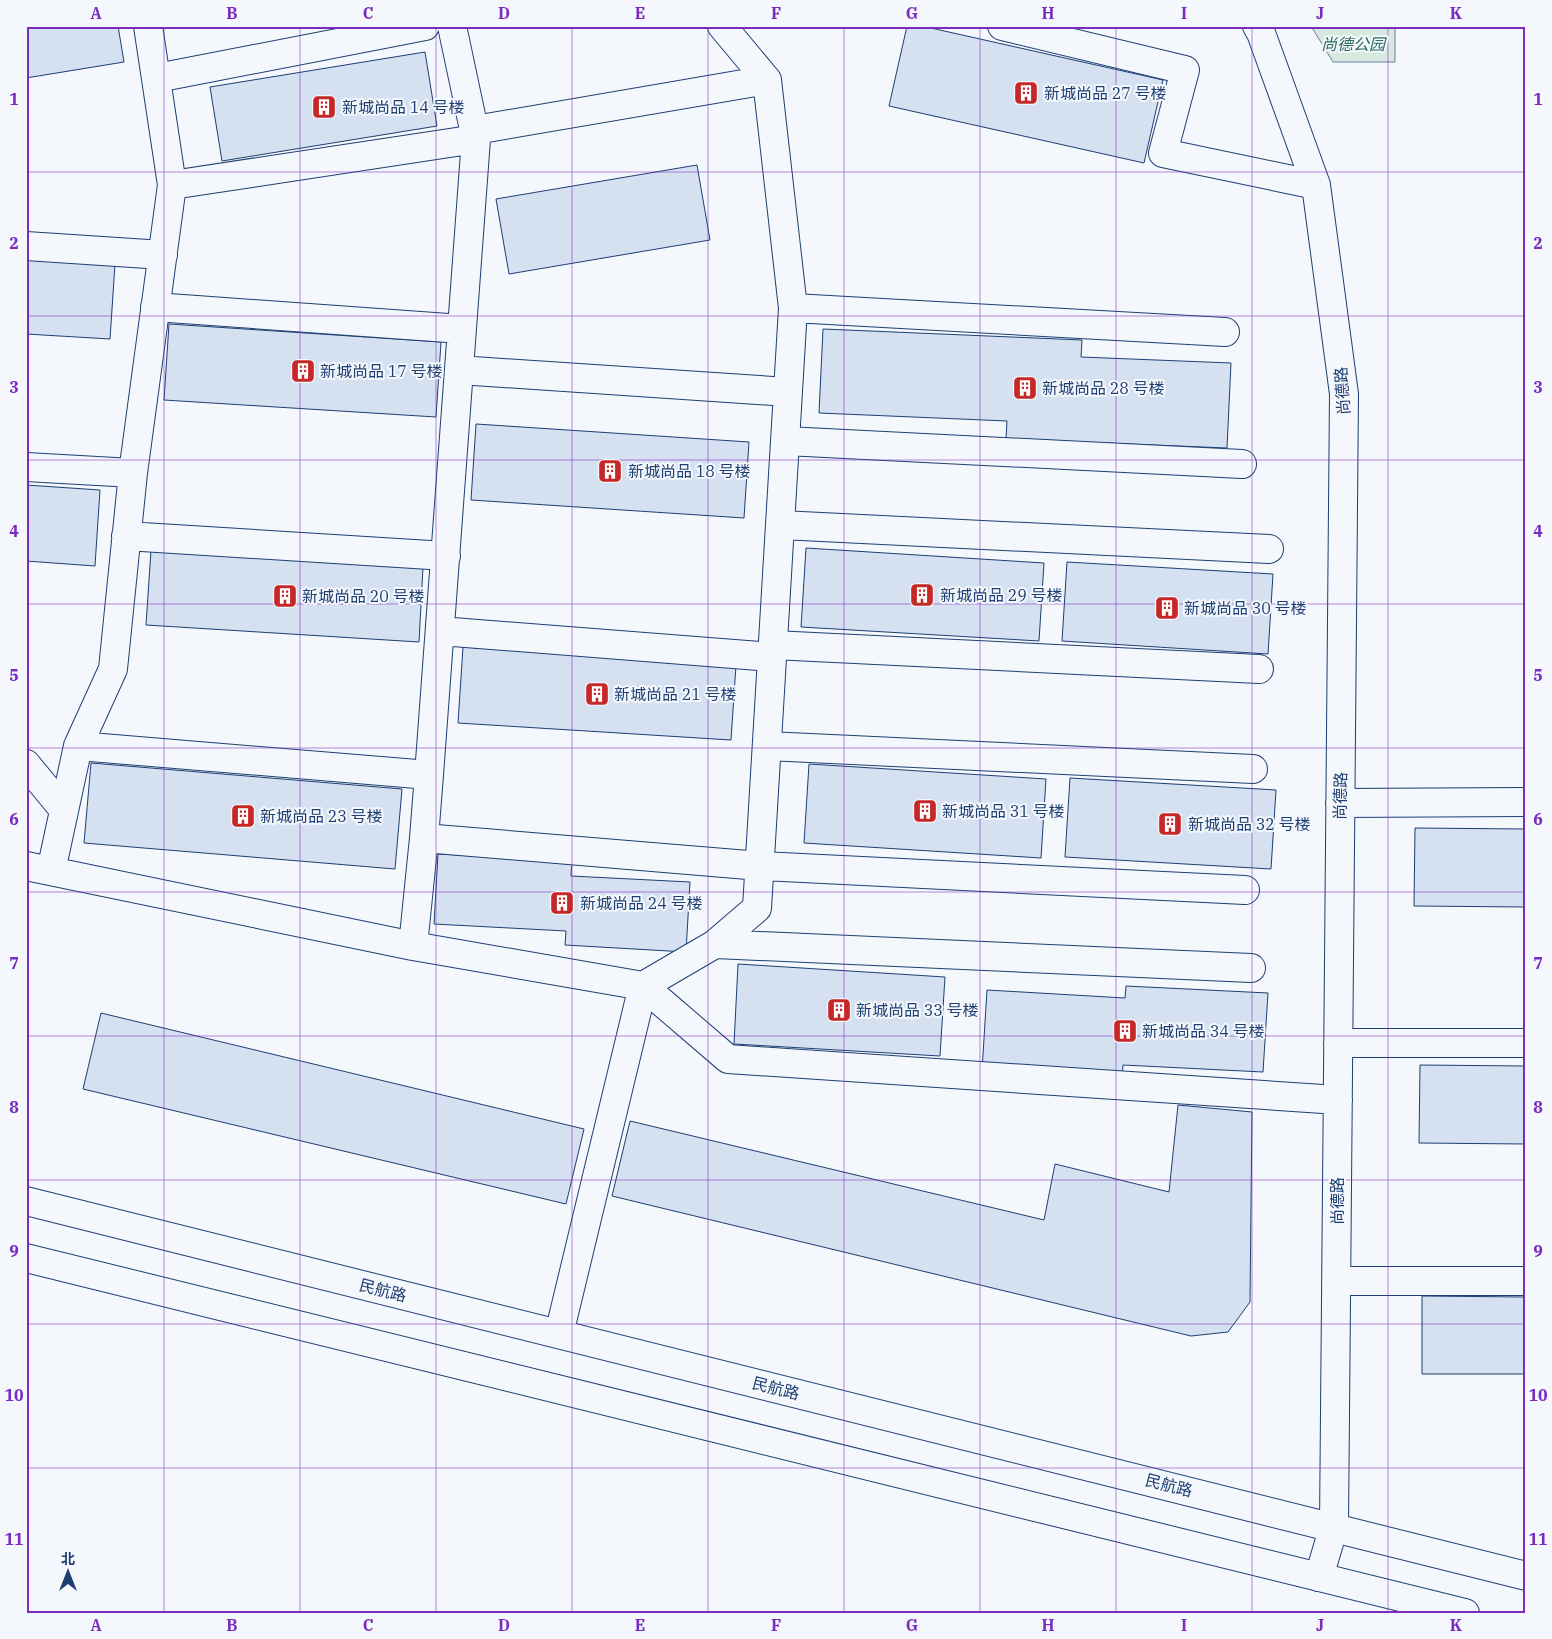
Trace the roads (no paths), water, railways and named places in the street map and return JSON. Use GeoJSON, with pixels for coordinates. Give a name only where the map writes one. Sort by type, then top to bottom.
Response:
{"type":"FeatureCollection","features":[{"type":"Feature","properties":{"kind":"main road"},"geometry":{"type":"LineString","coordinates":[[148,26],[172,185],[133,473],[113,669],[78,746],[64,810],[39,868],[413,946],[644,986],[728,1059],[1338,1100]]}},
{"type":"Feature","properties":{"kind":"main road"},"geometry":{"type":"LineString","coordinates":[[157,78],[425,26]]}},
{"type":"Feature","properties":{"kind":"main road"},"geometry":{"type":"LineString","coordinates":[[413,946],[430,775],[476,134],[452,26]]}},
{"type":"Feature","properties":{"kind":"main road"},"geometry":{"type":"LineString","coordinates":[[559,1334],[644,986],[715,944],[757,908],[793,308],[766,80],[722,26]]}},
{"type":"Feature","properties":{"kind":"main road"},"geometry":{"type":"LineString","coordinates":[[1002,26],[1186,70],[1162,153],[1316,185]]}},
{"type":"Feature","properties":{"kind":"main road","name":"尚德路"},"geometry":{"type":"LineString","coordinates":[[1257,26],[1262,33],[1316,185],[1344,394],[1334,1526],[1319,1577]]}},
{"type":"Feature","properties":{"kind":"main road"},"geometry":{"type":"LineString","coordinates":[[172,185],[476,134],[766,80]]}},
{"type":"Feature","properties":{"kind":"main road"},"geometry":{"type":"LineString","coordinates":[[26,246],[163,254]]}},
{"type":"Feature","properties":{"kind":"main road"},"geometry":{"type":"LineString","coordinates":[[155,307],[462,329]]}},
{"type":"Feature","properties":{"kind":"main road"},"geometry":{"type":"LineString","coordinates":[[793,308],[1225,332]]}},
{"type":"Feature","properties":{"kind":"main road"},"geometry":{"type":"LineString","coordinates":[[459,370],[788,392]]}},
{"type":"Feature","properties":{"kind":"main road"},"geometry":{"type":"LineString","coordinates":[[786,441],[1242,464]]}},
{"type":"Feature","properties":{"kind":"main road"},"geometry":{"type":"LineString","coordinates":[[26,467],[133,473]]}},
{"type":"Feature","properties":{"kind":"main road"},"geometry":{"type":"LineString","coordinates":[[781,525],[1269,549]]}},
{"type":"Feature","properties":{"kind":"main road"},"geometry":{"type":"LineString","coordinates":[[126,536],[446,556]]}},
{"type":"Feature","properties":{"kind":"main road"},"geometry":{"type":"LineString","coordinates":[[440,631],[773,651],[1259,669]]}},
{"type":"Feature","properties":{"kind":"main road"},"geometry":{"type":"LineString","coordinates":[[78,746],[430,775]]}},
{"type":"Feature","properties":{"kind":"main road"},"geometry":{"type":"LineString","coordinates":[[767,746],[1254,769]]}},
{"type":"Feature","properties":{"kind":"main road"},"geometry":{"type":"LineString","coordinates":[[26,764],[64,810]]}},
{"type":"Feature","properties":{"kind":"main road"},"geometry":{"type":"LineString","coordinates":[[1340,803],[1526,802]]}},
{"type":"Feature","properties":{"kind":"main road"},"geometry":{"type":"LineString","coordinates":[[424,838],[760,866],[1245,890]]}},
{"type":"Feature","properties":{"kind":"main road"},"geometry":{"type":"LineString","coordinates":[[715,944],[1251,968]]}},
{"type":"Feature","properties":{"kind":"main road"},"geometry":{"type":"LineString","coordinates":[[1338,1043],[1526,1043]]}},
{"type":"Feature","properties":{"kind":"main road","name":"民航路"},"geometry":{"type":"LineString","coordinates":[[26,1201],[1334,1526],[1526,1576]]}},
{"type":"Feature","properties":{"kind":"main road"},"geometry":{"type":"LineString","coordinates":[[26,1258],[1465,1613]]}},
{"type":"Feature","properties":{"kind":"main road"},"geometry":{"type":"LineString","coordinates":[[1336,1281],[1526,1281]]}},
{"type":"Feature","properties":{"kind":"place","name":"新城尚品 27 号楼"},"geometry":{"type":"Point","coordinates":[1026,93]}},
{"type":"Feature","properties":{"kind":"place","name":"新城尚品 14 号楼"},"geometry":{"type":"Point","coordinates":[324,107]}},
{"type":"Feature","properties":{"kind":"place","name":"新城尚品 17 号楼"},"geometry":{"type":"Point","coordinates":[303,371]}},
{"type":"Feature","properties":{"kind":"place","name":"新城尚品 28 号楼"},"geometry":{"type":"Point","coordinates":[1025,388]}},
{"type":"Feature","properties":{"kind":"place","name":"新城尚品 18 号楼"},"geometry":{"type":"Point","coordinates":[610,471]}},
{"type":"Feature","properties":{"kind":"place","name":"新城尚品 29 号楼"},"geometry":{"type":"Point","coordinates":[922,595]}},
{"type":"Feature","properties":{"kind":"place","name":"新城尚品 20 号楼"},"geometry":{"type":"Point","coordinates":[285,596]}},
{"type":"Feature","properties":{"kind":"place","name":"新城尚品 30 号楼"},"geometry":{"type":"Point","coordinates":[1167,608]}},
{"type":"Feature","properties":{"kind":"place","name":"新城尚品 21 号楼"},"geometry":{"type":"Point","coordinates":[597,694]}},
{"type":"Feature","properties":{"kind":"place","name":"新城尚品 31 号楼"},"geometry":{"type":"Point","coordinates":[925,811]}},
{"type":"Feature","properties":{"kind":"place","name":"新城尚品 23 号楼"},"geometry":{"type":"Point","coordinates":[243,816]}},
{"type":"Feature","properties":{"kind":"place","name":"新城尚品 32 号楼"},"geometry":{"type":"Point","coordinates":[1170,824]}},
{"type":"Feature","properties":{"kind":"place","name":"新城尚品 24 号楼"},"geometry":{"type":"Point","coordinates":[562,903]}},
{"type":"Feature","properties":{"kind":"place","name":"新城尚品 33 号楼"},"geometry":{"type":"Point","coordinates":[839,1010]}},
{"type":"Feature","properties":{"kind":"place","name":"新城尚品 34 号楼"},"geometry":{"type":"Point","coordinates":[1125,1031]}},
{"type":"Feature","properties":{"kind":"park label","name":"尚德公园"},"geometry":{"type":"Point","coordinates":[1353,44]}}]}
